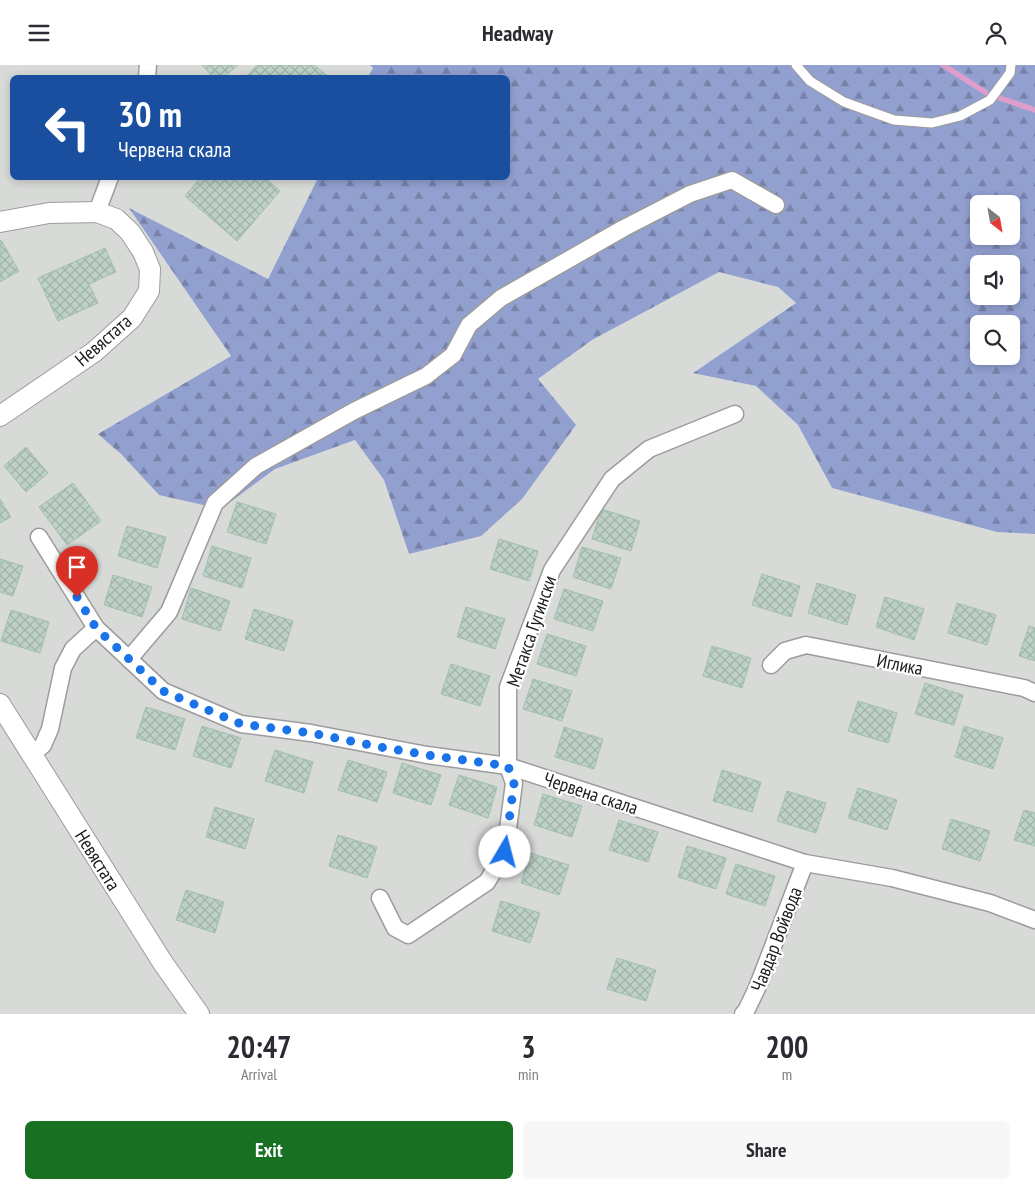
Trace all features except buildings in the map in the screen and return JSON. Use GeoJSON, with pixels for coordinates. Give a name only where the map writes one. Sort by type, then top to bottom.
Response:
{"type":"FeatureCollection","features":[{"type":"Feature","properties":{"kind":"street"},"geometry":{"type":"LineString","coordinates":[[97,213],[109,180]]}},
{"type":"Feature","properties":{"kind":"street"},"geometry":{"type":"LineString","coordinates":[[129,659],[169,612],[215,503],[256,465],[354,411],[426,376],[453,355],[469,325],[501,298],[624,228],[690,194],[732,180],[776,205]]}},
{"type":"Feature","properties":{"kind":"street","name":"Невястата"},"geometry":{"type":"LineString","coordinates":[[0,222],[49,213],[97,213],[116,219],[130,232],[143,251],[150,269],[148,291],[132,318],[94,352],[0,416]]}},
{"type":"Feature","properties":{"kind":"street","name":"Метакса Гугински"},"geometry":{"type":"LineString","coordinates":[[380,898],[395,928],[408,935],[487,882],[505,852],[514,783],[508,766],[508,687],[552,570],[612,479],[649,449],[735,414]]}},
{"type":"Feature","properties":{"kind":"street","name":"Червена скала"},"geometry":{"type":"LineString","coordinates":[[39,537],[96,628],[163,691],[241,724],[311,733],[427,755],[508,766],[806,863],[892,878],[990,903],[1035,920]]}},
{"type":"Feature","properties":{"kind":"street"},"geometry":{"type":"LineString","coordinates":[[31,755],[43,745],[50,729],[63,668],[73,649],[96,628]]}},
{"type":"Feature","properties":{"kind":"street","name":"Иглика"},"geometry":{"type":"LineString","coordinates":[[771,665],[786,651],[806,645],[1024,688],[1035,693]]}},
{"type":"Feature","properties":{"kind":"street","name":"Невястата"},"geometry":{"type":"LineString","coordinates":[[0,704],[163,963],[199,1014]]}},
{"type":"Feature","properties":{"kind":"street","name":"Чавдар Войвода"},"geometry":{"type":"LineString","coordinates":[[748,1013],[806,863]]}},
{"type":"Feature","properties":{"kind":"lane"},"geometry":{"type":"LineString","coordinates":[[796,65],[810,81],[844,102],[894,121],[932,123],[960,116],[990,100],[1010,73],[1012,65]]}},
{"type":"Feature","properties":{"kind":"shaded area"},"geometry":{"type":"Polygon","coordinates":[[[0,65],[370,65],[373,68],[369,75],[10,75],[10,180],[317,180],[268,279],[131,209],[231,356],[98,434],[122,455],[221,509],[275,469],[355,440],[384,480],[409,554],[538,379],[592,340],[719,272],[778,287],[796,303],[694,372],[756,386],[798,425],[832,488],[997,532],[1035,534],[1035,1014],[0,1014],[0,65]]]}},
{"type":"Feature","properties":{"kind":"green space"},"geometry":{"type":"Polygon","coordinates":[[[370,65],[1035,65],[1035,534],[997,532],[832,488],[798,425],[756,386],[693,373],[796,303],[778,287],[719,272],[592,340],[538,379],[576,425],[522,499],[481,536],[409,554],[384,480],[355,440],[275,469],[221,509],[159,495],[122,455],[98,434],[231,356],[129,208],[268,279],[317,180],[510,180],[510,75],[369,75],[373,68],[370,65]]]}},
{"type":"Feature","properties":{"kind":"waterway"},"geometry":{"type":"LineString","coordinates":[[943,65],[988,94],[1035,110]]}},
{"type":"Feature","properties":{"kind":"route"},"geometry":{"type":"LineString","coordinates":[[77,597],[96,628],[163,691],[241,724],[311,733],[427,755],[508,766],[514,783],[505,852]]}}]}
